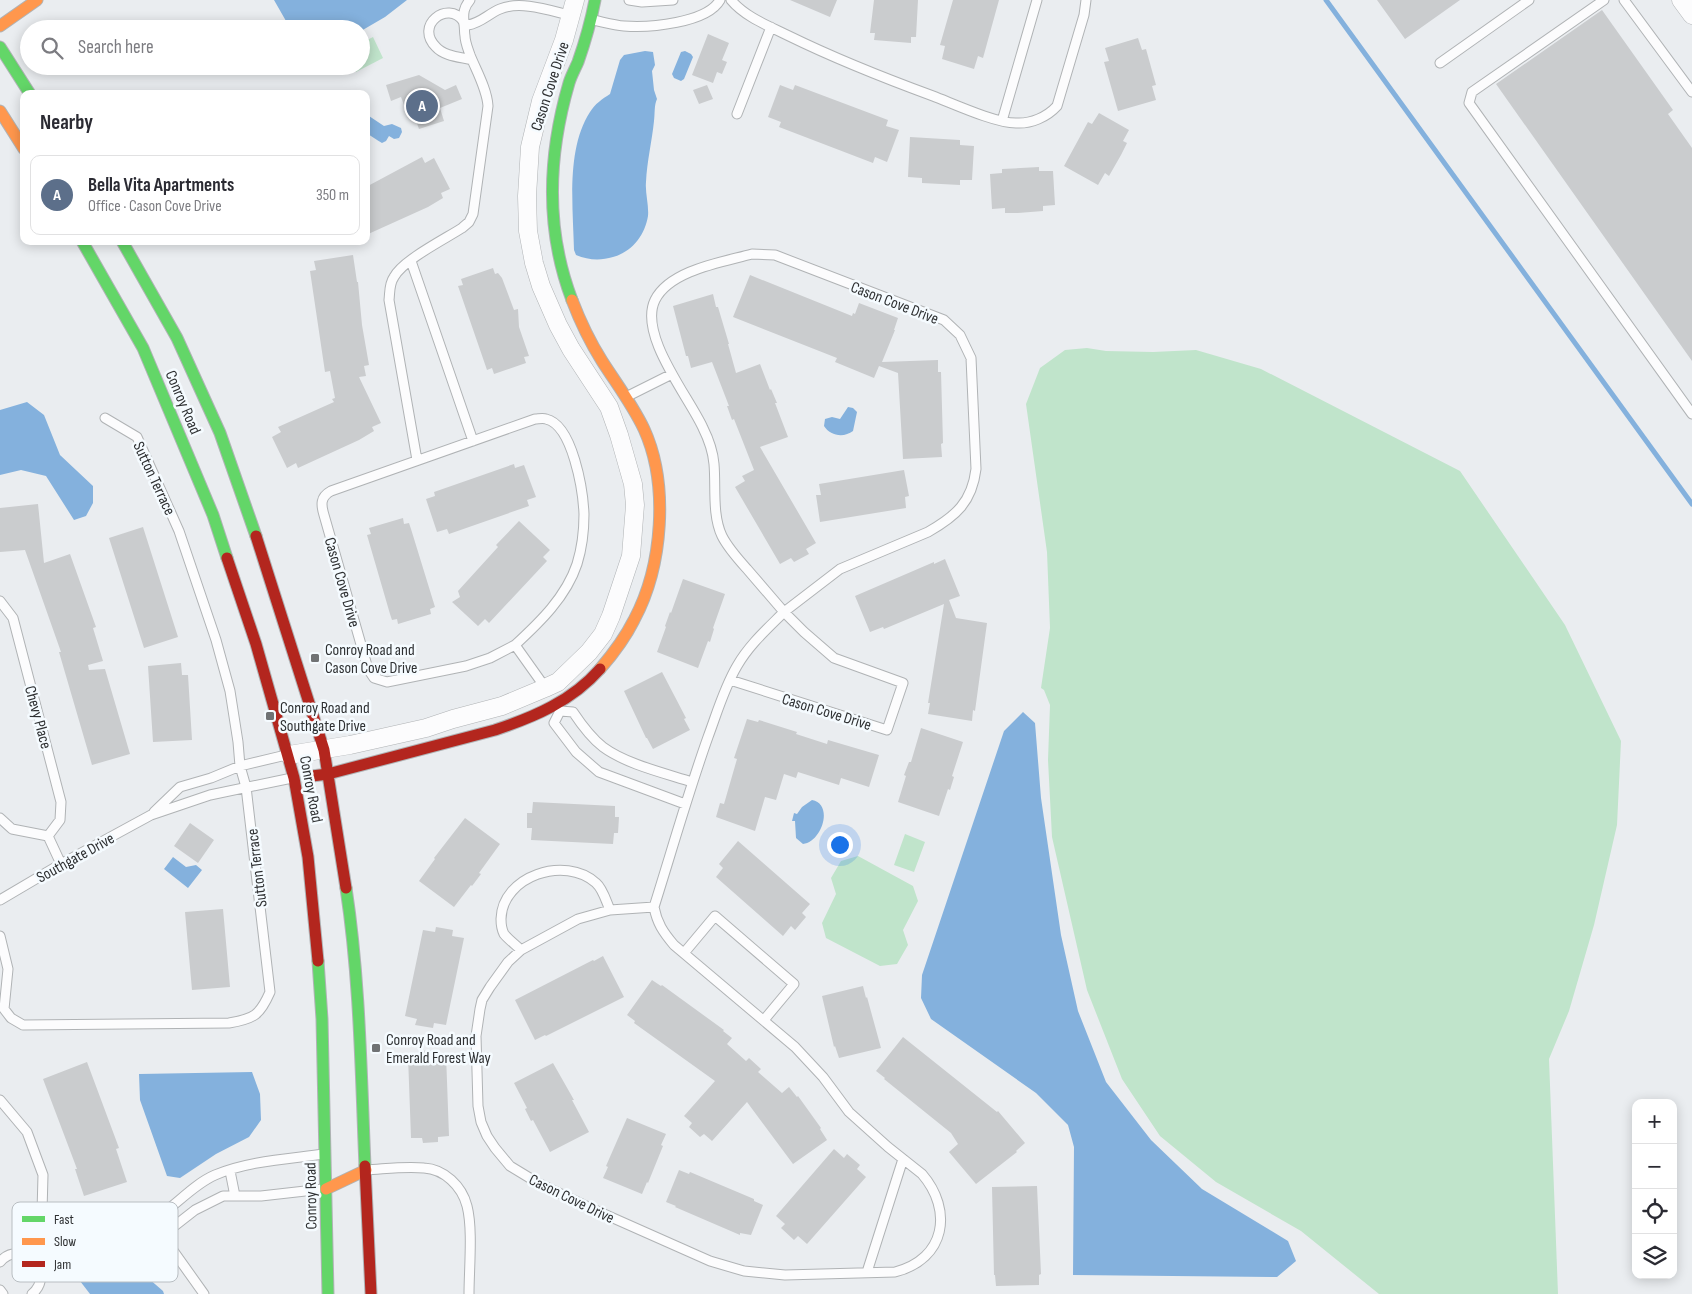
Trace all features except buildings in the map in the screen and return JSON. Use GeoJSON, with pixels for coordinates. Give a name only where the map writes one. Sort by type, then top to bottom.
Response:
{"type":"FeatureCollection","features":[{"type":"Feature","properties":{"kind":"main road"},"geometry":{"type":"LineString","coordinates":[[0,26],[37,0]]}},
{"type":"Feature","properties":{"kind":"main road","name":"Cason Cove Drive"},"geometry":{"type":"LineString","coordinates":[[294,778],[328,774],[495,730],[558,708],[566,698],[588,681],[618,647],[640,608],[653,572],[660,524],[657,474],[648,442],[636,412],[579,319],[560,268],[554,232],[552,193],[557,142],[569,83],[592,20],[595,0]]}},
{"type":"Feature","properties":{"kind":"main road"},"geometry":{"type":"LineString","coordinates":[[0,47],[27,90]]}},
{"type":"Feature","properties":{"kind":"main road"},"geometry":{"type":"LineString","coordinates":[[0,111],[20,143]]}},
{"type":"Feature","properties":{"kind":"main road","name":"Conroy Road"},"geometry":{"type":"LineString","coordinates":[[84,245],[144,348],[213,515],[256,644],[289,755],[308,858],[316,932],[329,1155],[326,1189],[328,1294]]}},
{"type":"Feature","properties":{"kind":"main road","name":"Conroy Road"},"geometry":{"type":"LineString","coordinates":[[124,245],[176,338],[220,433],[266,563],[324,750],[352,927],[359,1025],[371,1294]]}},
{"type":"Feature","properties":{"kind":"main road"},"geometry":{"type":"LineString","coordinates":[[350,1163],[366,1170]]}},
{"type":"Feature","properties":{"kind":"main road"},"geometry":{"type":"LineString","coordinates":[[326,1189],[366,1170]]}},
{"type":"Feature","properties":{"kind":"street"},"geometry":{"type":"LineString","coordinates":[[1681,0],[1692,16]]}},
{"type":"Feature","properties":{"kind":"street","name":"Cason Cove Drive"},"geometry":{"type":"LineString","coordinates":[[289,755],[324,750],[426,728],[453,718],[502,706],[558,682],[589,652],[603,634],[631,556],[635,505],[633,484],[622,442],[609,407],[571,349],[541,286],[534,263],[528,230],[526,196],[530,147],[541,101],[564,40],[573,8]]}},
{"type":"Feature","properties":{"kind":"lane"},"geometry":{"type":"LineString","coordinates":[[417,460],[389,300],[390,287],[394,276],[410,261],[462,228],[474,214],[488,106],[465,38],[463,14],[470,0]]}},
{"type":"Feature","properties":{"kind":"lane"},"geometry":{"type":"LineString","coordinates":[[630,0],[642,2],[673,0]]}},
{"type":"Feature","properties":{"kind":"lane"},"geometry":{"type":"LineString","coordinates":[[472,60],[447,54],[435,47],[428,33],[430,21],[438,12],[448,10],[456,13],[468,25],[476,24],[500,9],[517,6],[573,8],[592,20],[624,26],[644,27],[674,23],[692,18],[709,11],[720,0]]}},
{"type":"Feature","properties":{"kind":"lane"},"geometry":{"type":"LineString","coordinates":[[731,0],[746,13],[771,27],[835,58],[961,107],[1002,121],[1014,123],[1025,123],[1045,115],[1057,106],[1084,15],[1086,0]]}},
{"type":"Feature","properties":{"kind":"lane"},"geometry":{"type":"LineString","coordinates":[[1002,121],[1036,0]]}},
{"type":"Feature","properties":{"kind":"lane"},"geometry":{"type":"LineString","coordinates":[[1440,63],[1529,0]]}},
{"type":"Feature","properties":{"kind":"lane"},"geometry":{"type":"LineString","coordinates":[[1604,0],[1472,92],[1469,102],[1692,414]]}},
{"type":"Feature","properties":{"kind":"lane"},"geometry":{"type":"LineString","coordinates":[[1624,0],[1692,92]]}},
{"type":"Feature","properties":{"kind":"lane"},"geometry":{"type":"LineString","coordinates":[[737,114],[771,27]]}},
{"type":"Feature","properties":{"kind":"lane","name":"Cason Cove Drive"},"geometry":{"type":"LineString","coordinates":[[654,907],[610,910],[578,919],[522,950],[508,962],[486,994],[480,1009],[476,1036],[478,1106],[481,1122],[495,1148],[510,1166],[538,1183],[710,1261],[744,1271],[785,1275],[896,1272],[910,1267],[927,1254],[939,1232],[941,1217],[937,1198],[925,1178],[849,1112],[823,1077],[794,1047],[674,944],[662,930],[656,919],[654,907],[692,782],[730,680],[748,650],[784,612],[840,569],[928,532],[950,518],[970,495],[975,482],[971,358],[966,346],[953,327],[944,320],[775,255],[752,254],[687,273],[670,284],[655,300],[652,313],[652,326],[657,343],[672,374],[698,417],[712,449],[717,515],[721,534],[738,558],[784,612],[834,658],[903,683],[887,730],[730,680]]}},
{"type":"Feature","properties":{"kind":"lane"},"geometry":{"type":"LineString","coordinates":[[410,261],[473,441]]}},
{"type":"Feature","properties":{"kind":"lane"},"geometry":{"type":"LineString","coordinates":[[609,407],[626,396],[672,374]]}},
{"type":"Feature","properties":{"kind":"lane","name":"Sutton Terrace"},"geometry":{"type":"LineString","coordinates":[[0,936],[8,969],[4,1009],[11,1018],[23,1025],[228,1023],[246,1020],[262,1009],[270,992],[246,787],[240,766],[230,691],[216,640],[179,531],[137,437],[105,418]]}},
{"type":"Feature","properties":{"kind":"lane","name":"Cason Cove Drive"},"geometry":{"type":"LineString","coordinates":[[546,418],[554,423],[564,434],[577,468],[582,490],[584,516],[582,541],[577,563],[568,585],[544,618],[515,645],[490,658],[466,666],[387,682],[374,678],[368,669],[324,515],[323,498],[331,492],[473,441],[534,419],[546,418]]}},
{"type":"Feature","properties":{"kind":"lane","name":"Chevy Place"},"geometry":{"type":"LineString","coordinates":[[0,601],[13,618],[62,802],[60,820],[48,836]]}},
{"type":"Feature","properties":{"kind":"lane"},"geometry":{"type":"LineString","coordinates":[[515,645],[558,708],[573,712],[596,741],[626,760],[692,782]]}},
{"type":"Feature","properties":{"kind":"lane"},"geometry":{"type":"LineString","coordinates":[[558,708],[554,724],[576,752],[589,764],[609,777],[685,804]]}},
{"type":"Feature","properties":{"kind":"lane","name":"Southgate Drive"},"geometry":{"type":"LineString","coordinates":[[151,815],[180,787],[240,766],[289,755]]}},
{"type":"Feature","properties":{"kind":"lane","name":"Southgate Drive"},"geometry":{"type":"LineString","coordinates":[[0,900],[151,815],[210,796],[294,778]]}},
{"type":"Feature","properties":{"kind":"lane"},"geometry":{"type":"LineString","coordinates":[[0,818],[12,829],[48,836],[61,864]]}},
{"type":"Feature","properties":{"kind":"lane"},"geometry":{"type":"LineString","coordinates":[[522,950],[504,933],[501,923],[501,912],[512,893],[520,884],[534,875],[562,870],[575,871],[596,883],[602,891],[610,910]]}},
{"type":"Feature","properties":{"kind":"lane"},"geometry":{"type":"LineString","coordinates":[[684,953],[715,916],[794,984],[764,1020]]}},
{"type":"Feature","properties":{"kind":"lane"},"geometry":{"type":"LineString","coordinates":[[0,1100],[27,1132],[43,1175],[42,1202]]}},
{"type":"Feature","properties":{"kind":"lane"},"geometry":{"type":"LineString","coordinates":[[177,1202],[215,1175],[248,1165],[329,1155]]}},
{"type":"Feature","properties":{"kind":"lane"},"geometry":{"type":"LineString","coordinates":[[867,1272],[903,1160]]}},
{"type":"Feature","properties":{"kind":"lane"},"geometry":{"type":"LineString","coordinates":[[366,1170],[424,1168],[438,1171],[454,1183],[462,1192],[467,1205],[469,1220],[469,1294]]}},
{"type":"Feature","properties":{"kind":"lane"},"geometry":{"type":"LineString","coordinates":[[230,1171],[234,1196]]}},
{"type":"Feature","properties":{"kind":"lane"},"geometry":{"type":"LineString","coordinates":[[178,1223],[195,1210],[222,1196],[261,1196],[326,1189]]}},
{"type":"Feature","properties":{"kind":"lane"},"geometry":{"type":"LineString","coordinates":[[0,1262],[12,1254]]}},
{"type":"Feature","properties":{"kind":"lane"},"geometry":{"type":"LineString","coordinates":[[178,1257],[204,1294]]}},
{"type":"Feature","properties":{"kind":"lane"},"geometry":{"type":"LineString","coordinates":[[32,1294],[40,1282]]}},
{"type":"Feature","properties":{"kind":"lane"},"geometry":{"type":"LineString","coordinates":[[0,1290],[3,1294]]}},
{"type":"Feature","properties":{"kind":"green space"},"geometry":{"type":"Polygon","coordinates":[[[373,37],[383,58],[370,65],[370,38],[373,37]]]}},
{"type":"Feature","properties":{"kind":"green space"},"geometry":{"type":"Polygon","coordinates":[[[1087,348],[1106,351],[1153,352],[1196,350],[1261,369],[1460,471],[1565,625],[1621,741],[1617,825],[1594,925],[1569,1011],[1549,1059],[1558,1294],[1379,1294],[1301,1231],[1216,1182],[1160,1136],[1122,1079],[1087,990],[1052,837],[1048,760],[1050,705],[1044,690],[1041,688],[1050,628],[1047,552],[1026,404],[1040,368],[1065,350],[1087,348]]]}},
{"type":"Feature","properties":{"kind":"green space"},"geometry":{"type":"Polygon","coordinates":[[[905,834],[925,842],[914,872],[894,865],[905,834]]]}},
{"type":"Feature","properties":{"kind":"green space"},"geometry":{"type":"Polygon","coordinates":[[[858,856],[913,886],[918,901],[903,930],[908,945],[897,964],[880,966],[826,938],[822,923],[836,894],[831,878],[841,861],[858,856]]]}},
{"type":"Feature","properties":{"kind":"water"},"geometry":{"type":"Polygon","coordinates":[[[274,0],[407,0],[370,26],[370,20],[285,20],[274,0]]]}},
{"type":"Feature","properties":{"kind":"water"},"geometry":{"type":"Polygon","coordinates":[[[645,51],[653,52],[655,65],[652,71],[657,99],[646,186],[648,216],[644,230],[632,247],[620,255],[599,259],[581,257],[576,255],[574,250],[573,179],[577,143],[582,127],[590,112],[610,94],[620,60],[624,55],[645,51]]]}},
{"type":"Feature","properties":{"kind":"water"},"geometry":{"type":"Polygon","coordinates":[[[685,51],[693,57],[684,79],[681,81],[674,78],[672,74],[681,52],[685,51]]]}},
{"type":"Feature","properties":{"kind":"water"},"geometry":{"type":"Polygon","coordinates":[[[370,117],[384,126],[392,124],[401,128],[402,132],[399,138],[394,139],[389,136],[382,143],[370,136],[370,117]]]}},
{"type":"Feature","properties":{"kind":"water"},"geometry":{"type":"Polygon","coordinates":[[[27,402],[44,415],[60,455],[93,486],[93,503],[86,516],[74,520],[46,476],[21,470],[0,475],[0,410],[27,402]]]}},
{"type":"Feature","properties":{"kind":"water"},"geometry":{"type":"Polygon","coordinates":[[[848,407],[853,408],[857,412],[853,431],[846,435],[833,434],[824,426],[825,419],[832,417],[840,419],[848,407]]]}},
{"type":"Feature","properties":{"kind":"water"},"geometry":{"type":"Polygon","coordinates":[[[1023,712],[1035,723],[1041,798],[1061,935],[1078,1011],[1106,1082],[1151,1140],[1202,1189],[1288,1241],[1296,1261],[1277,1277],[1073,1275],[1074,1147],[1068,1125],[1036,1093],[931,1019],[921,998],[922,975],[1004,731],[1023,712]]]}},
{"type":"Feature","properties":{"kind":"water"},"geometry":{"type":"Polygon","coordinates":[[[812,800],[819,803],[823,808],[823,823],[816,837],[810,842],[803,844],[796,838],[795,821],[792,821],[794,813],[797,814],[802,807],[812,800]]]}},
{"type":"Feature","properties":{"kind":"water"},"geometry":{"type":"Polygon","coordinates":[[[173,857],[186,867],[196,865],[202,870],[188,888],[164,869],[173,857]]]}},
{"type":"Feature","properties":{"kind":"water"},"geometry":{"type":"Polygon","coordinates":[[[252,1072],[260,1094],[261,1120],[249,1137],[216,1154],[180,1178],[167,1176],[140,1100],[139,1074],[252,1072]]]}},
{"type":"Feature","properties":{"kind":"water"},"geometry":{"type":"Polygon","coordinates":[[[81,1282],[153,1282],[164,1294],[90,1294],[81,1282]]]}},
{"type":"Feature","properties":{"kind":"waterway"},"geometry":{"type":"LineString","coordinates":[[1326,0],[1692,504]]}},
{"type":"Feature","properties":{"kind":"traffic: fast"},"geometry":{"type":"LineString","coordinates":[[572,300],[557,246],[552,192],[554,165],[562,110],[592,16],[595,0]]}},
{"type":"Feature","properties":{"kind":"traffic: fast"},"geometry":{"type":"LineString","coordinates":[[0,47],[27,90]]}},
{"type":"Feature","properties":{"kind":"traffic: fast"},"geometry":{"type":"LineString","coordinates":[[84,245],[143,348],[213,515],[227,558]]}},
{"type":"Feature","properties":{"kind":"traffic: fast"},"geometry":{"type":"LineString","coordinates":[[124,245],[177,338],[220,433],[256,536]]}},
{"type":"Feature","properties":{"kind":"traffic: fast"},"geometry":{"type":"LineString","coordinates":[[346,888],[357,992],[365,1166]]}},
{"type":"Feature","properties":{"kind":"traffic: fast"},"geometry":{"type":"LineString","coordinates":[[318,961],[322,1019],[328,1294]]}},
{"type":"Feature","properties":{"kind":"traffic: slow"},"geometry":{"type":"LineString","coordinates":[[0,26],[37,0]]}},
{"type":"Feature","properties":{"kind":"traffic: slow"},"geometry":{"type":"LineString","coordinates":[[0,111],[20,143]]}},
{"type":"Feature","properties":{"kind":"traffic: slow"},"geometry":{"type":"LineString","coordinates":[[572,300],[593,346],[644,429],[652,451],[657,474],[659,499],[659,525],[656,550],[644,599],[627,633],[600,669]]}},
{"type":"Feature","properties":{"kind":"traffic: slow"},"geometry":{"type":"LineString","coordinates":[[326,1189],[366,1170]]}},
{"type":"Feature","properties":{"kind":"traffic: jam"},"geometry":{"type":"LineString","coordinates":[[256,536],[324,750],[346,888]]}},
{"type":"Feature","properties":{"kind":"traffic: jam"},"geometry":{"type":"LineString","coordinates":[[227,558],[256,644],[294,778],[308,857],[318,961]]}},
{"type":"Feature","properties":{"kind":"traffic: jam"},"geometry":{"type":"LineString","coordinates":[[312,776],[328,774],[510,725],[552,707],[565,699],[600,669]]}},
{"type":"Feature","properties":{"kind":"traffic: jam"},"geometry":{"type":"LineString","coordinates":[[365,1166],[371,1294]]}},
{"type":"Feature","properties":{"kind":"place","name":"Bella Vita Apartments"},"geometry":{"type":"Point","coordinates":[422,106]}},
{"type":"Feature","properties":{"kind":"place","name":"Conroy Road and Cason Cove Drive"},"geometry":{"type":"Point","coordinates":[315,658]}},
{"type":"Feature","properties":{"kind":"place","name":"Conroy Road and Southgate Drive"},"geometry":{"type":"Point","coordinates":[270,716]}},
{"type":"Feature","properties":{"kind":"place","name":"Conroy Road and Emerald Forest Way"},"geometry":{"type":"Point","coordinates":[376,1048]}}]}
